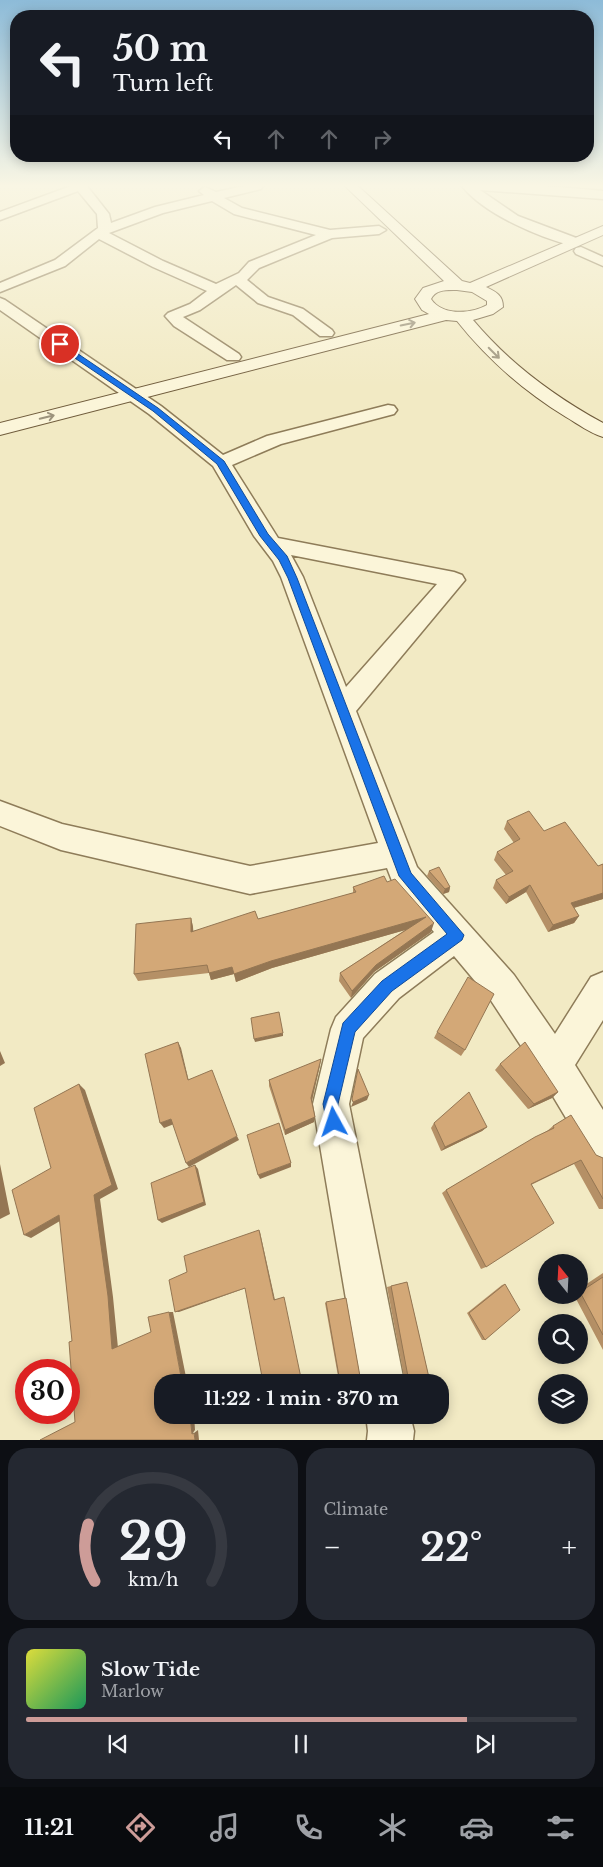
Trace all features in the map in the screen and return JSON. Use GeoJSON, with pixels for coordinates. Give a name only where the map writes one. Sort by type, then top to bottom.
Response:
{"type":"FeatureCollection","features":[{"type":"Feature","properties":{"kind":"main road"},"geometry":{"type":"LineString","coordinates":[[423,253],[457,285]]}},
{"type":"Feature","properties":{"kind":"main road"},"geometry":{"type":"LineString","coordinates":[[473,287],[559,253]]}},
{"type":"Feature","properties":{"kind":"main road"},"geometry":{"type":"LineString","coordinates":[[493,317],[505,288],[565,253]]}},
{"type":"Feature","properties":{"kind":"main road"},"geometry":{"type":"LineString","coordinates":[[603,414],[536,372],[513,352],[493,317],[487,292],[473,287],[457,285],[430,285],[424,295],[425,304],[433,310],[455,316],[476,334],[509,368],[546,396],[603,431]]}},
{"type":"Feature","properties":{"kind":"main road"},"geometry":{"type":"LineString","coordinates":[[0,429],[233,356],[326,333],[425,304]]}},
{"type":"Feature","properties":{"kind":"main road"},"geometry":{"type":"LineString","coordinates":[[0,414],[126,390],[403,325],[455,316],[493,317]]}},
{"type":"Feature","properties":{"kind":"street"},"geometry":{"type":"LineString","coordinates":[[0,288],[60,263],[73,253]]}},
{"type":"Feature","properties":{"kind":"street"},"geometry":{"type":"LineString","coordinates":[[139,253],[158,264],[218,290]]}},
{"type":"Feature","properties":{"kind":"street"},"geometry":{"type":"LineString","coordinates":[[233,356],[180,324],[173,316],[195,307],[218,290],[244,276],[254,265],[280,253]]}},
{"type":"Feature","properties":{"kind":"street"},"geometry":{"type":"LineString","coordinates":[[589,253],[603,262]]}},
{"type":"Feature","properties":{"kind":"street"},"geometry":{"type":"LineString","coordinates":[[237,279],[263,300],[298,312],[326,333]]}},
{"type":"Feature","properties":{"kind":"street"},"geometry":{"type":"LineString","coordinates":[[0,303],[155,410],[221,463],[271,544],[283,558],[292,578],[405,876],[502,987],[556,1065],[603,1145]]}},
{"type":"Feature","properties":{"kind":"street"},"geometry":{"type":"LineString","coordinates":[[221,463],[274,440],[388,410]]}},
{"type":"Feature","properties":{"kind":"street"},"geometry":{"type":"LineString","coordinates":[[271,544],[454,580],[342,708]]}},
{"type":"Feature","properties":{"kind":"street"},"geometry":{"type":"LineString","coordinates":[[0,812],[61,837],[250,880],[396,853]]}},
{"type":"Feature","properties":{"kind":"street"},"geometry":{"type":"LineString","coordinates":[[381,1374],[330,1104],[348,1029],[387,986],[457,935]]}},
{"type":"Feature","properties":{"kind":"street"},"geometry":{"type":"LineString","coordinates":[[556,1065],[603,990]]}},
{"type":"Feature","properties":{"kind":"street"},"geometry":{"type":"LineString","coordinates":[[390,1424],[390,1440]]}},
{"type":"Feature","properties":{"kind":"building"},"geometry":{"type":"Polygon","coordinates":[[[529,811],[544,831],[565,822],[598,866],[603,864],[603,893],[571,903],[579,916],[553,925],[530,885],[509,897],[496,880],[513,871],[497,852],[520,839],[507,821],[529,811]]]}},
{"type":"Feature","properties":{"kind":"building"},"geometry":{"type":"Polygon","coordinates":[[[439,867],[450,887],[445,889],[429,871],[439,867]]]}},
{"type":"Feature","properties":{"kind":"building"},"geometry":{"type":"Polygon","coordinates":[[[384,876],[387,882],[395,879],[434,923],[376,965],[352,991],[340,973],[426,917],[271,961],[234,974],[232,967],[209,973],[207,965],[134,974],[136,924],[191,918],[191,932],[255,911],[258,919],[356,892],[353,887],[384,876]]]}},
{"type":"Feature","properties":{"kind":"building"},"geometry":{"type":"Polygon","coordinates":[[[468,977],[494,994],[465,1050],[437,1032],[468,977]]]}},
{"type":"Feature","properties":{"kind":"building"},"geometry":{"type":"Polygon","coordinates":[[[279,1012],[283,1033],[254,1039],[251,1018],[279,1012]]]}},
{"type":"Feature","properties":{"kind":"building"},"geometry":{"type":"Polygon","coordinates":[[[178,1042],[188,1080],[212,1070],[237,1136],[186,1163],[171,1119],[160,1123],[145,1054],[178,1042]]]}},
{"type":"Feature","properties":{"kind":"building"},"geometry":{"type":"Polygon","coordinates":[[[525,1042],[558,1092],[534,1104],[500,1064],[525,1042]]]}},
{"type":"Feature","properties":{"kind":"building"},"geometry":{"type":"Polygon","coordinates":[[[321,1059],[311,1098],[315,1117],[285,1130],[269,1080],[321,1059]]]}},
{"type":"Feature","properties":{"kind":"building"},"geometry":{"type":"Polygon","coordinates":[[[358,1069],[369,1095],[353,1102],[352,1099],[358,1069]]]}},
{"type":"Feature","properties":{"kind":"building"},"geometry":{"type":"Polygon","coordinates":[[[79,1084],[112,1185],[94,1195],[108,1296],[112,1349],[151,1332],[148,1317],[169,1312],[181,1374],[154,1374],[154,1424],[191,1424],[195,1440],[40,1440],[71,1424],[80,1424],[80,1359],[70,1359],[69,1342],[72,1341],[59,1215],[24,1235],[12,1190],[51,1168],[34,1108],[79,1084]]]}},
{"type":"Feature","properties":{"kind":"building"},"geometry":{"type":"Polygon","coordinates":[[[469,1092],[487,1127],[445,1147],[434,1123],[469,1092]]]}},
{"type":"Feature","properties":{"kind":"building"},"geometry":{"type":"Polygon","coordinates":[[[571,1115],[596,1155],[603,1158],[603,1199],[581,1160],[531,1184],[554,1223],[486,1267],[446,1190],[535,1137],[554,1128],[553,1126],[571,1115]]]}},
{"type":"Feature","properties":{"kind":"building"},"geometry":{"type":"Polygon","coordinates":[[[279,1123],[291,1163],[258,1175],[247,1135],[279,1123]]]}},
{"type":"Feature","properties":{"kind":"building"},"geometry":{"type":"Polygon","coordinates":[[[195,1165],[204,1202],[158,1220],[151,1183],[195,1165]]]}},
{"type":"Feature","properties":{"kind":"building"},"geometry":{"type":"Polygon","coordinates":[[[259,1230],[274,1300],[284,1297],[300,1374],[261,1374],[245,1288],[175,1312],[169,1280],[187,1272],[184,1256],[259,1230]]]}},
{"type":"Feature","properties":{"kind":"building"},"geometry":{"type":"Polygon","coordinates":[[[603,1277],[603,1335],[586,1304],[588,1304],[588,1287],[603,1277]]]}},
{"type":"Feature","properties":{"kind":"building"},"geometry":{"type":"Polygon","coordinates":[[[407,1282],[428,1374],[408,1374],[391,1286],[407,1282]]]}},
{"type":"Feature","properties":{"kind":"building"},"geometry":{"type":"Polygon","coordinates":[[[505,1284],[520,1310],[485,1340],[469,1313],[505,1284]]]}},
{"type":"Feature","properties":{"kind":"building"},"geometry":{"type":"Polygon","coordinates":[[[346,1298],[360,1374],[339,1374],[326,1302],[346,1298]]]}},
{"type":"Feature","properties":{"kind":"route"},"geometry":{"type":"LineString","coordinates":[[60,344],[155,410],[221,463],[265,536],[283,558],[292,578],[405,876],[457,935],[387,986],[348,1029],[330,1104],[334,1122]]}}]}
